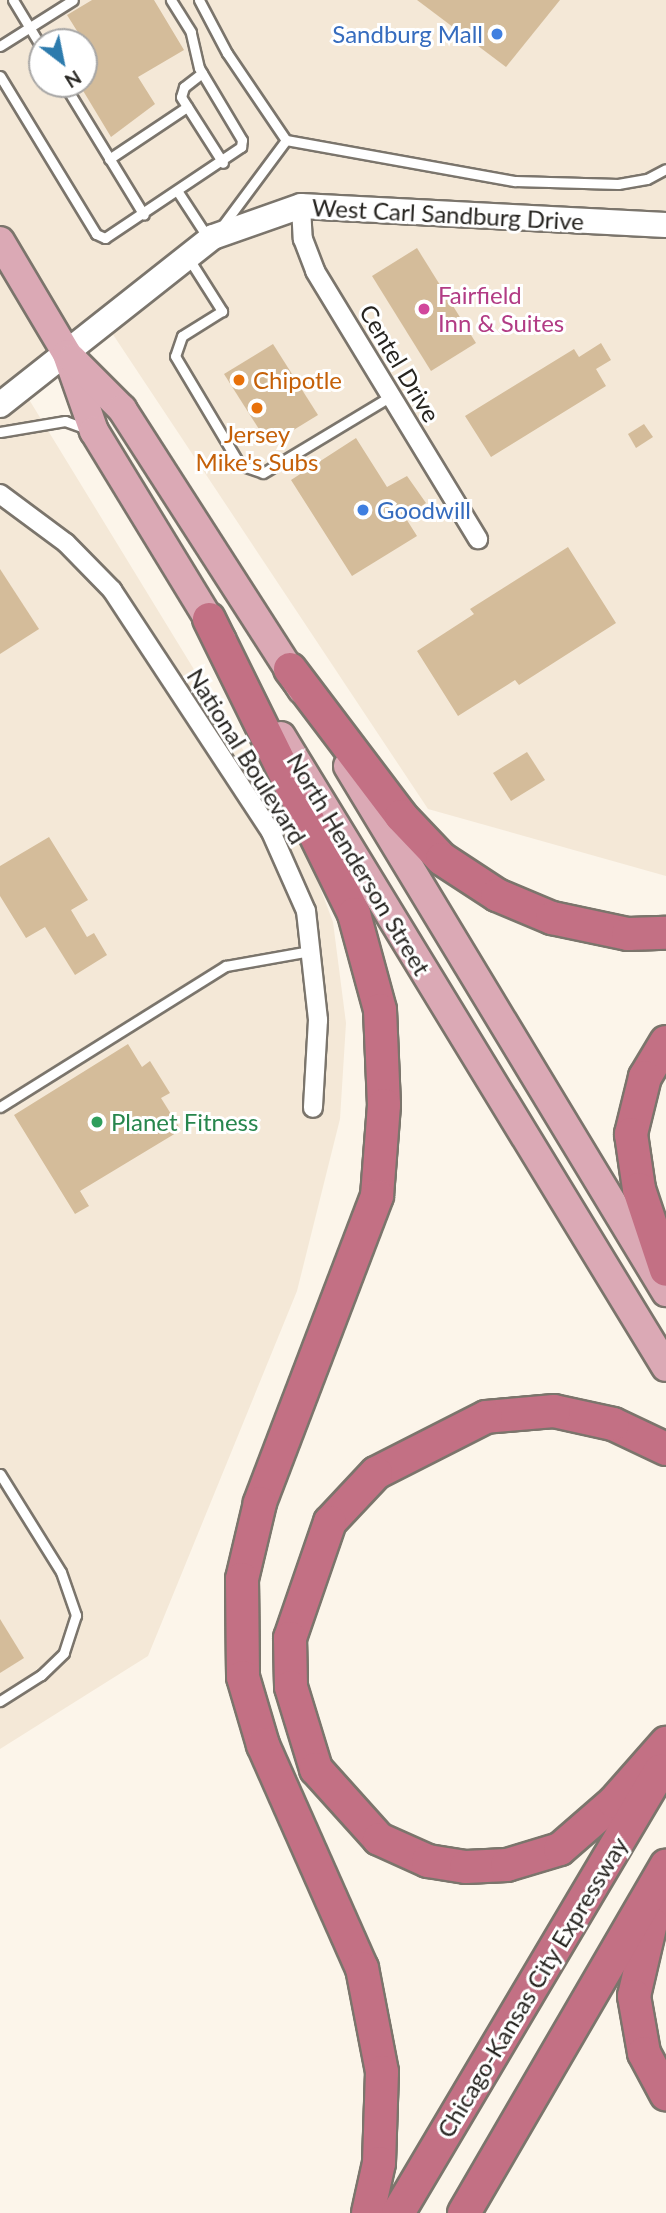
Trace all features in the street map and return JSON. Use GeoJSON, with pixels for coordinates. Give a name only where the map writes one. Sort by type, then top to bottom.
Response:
{"type":"FeatureCollection","features":[{"type":"Feature","properties":{"kind":"highway"},"geometry":{"type":"LineString","coordinates":[[209,619],[354,914],[380,1010],[384,1105],[377,1196],[260,1503],[242,1579],[243,1677],[263,1745],[362,1968],[382,2072],[379,2163],[368,2213]]}},
{"type":"Feature","properties":{"kind":"highway"},"geometry":{"type":"LineString","coordinates":[[290,669],[401,816],[442,859],[496,895],[552,918],[628,934],[666,933]]}},
{"type":"Feature","properties":{"kind":"highway"},"geometry":{"type":"LineString","coordinates":[[666,1042],[645,1077],[631,1134],[639,1189],[666,1270]]}},
{"type":"Feature","properties":{"kind":"highway"},"geometry":{"type":"LineString","coordinates":[[666,1449],[613,1424],[554,1411],[486,1417],[376,1473],[330,1522],[290,1638],[291,1686],[316,1769],[379,1839],[428,1861],[466,1867],[508,1865],[560,1849],[614,1802],[666,1743]]}},
{"type":"Feature","properties":{"kind":"highway","name":"Chicago-Kansas City Expressway"},"geometry":{"type":"LineString","coordinates":[[398,2213],[666,1760]]}},
{"type":"Feature","properties":{"kind":"highway"},"geometry":{"type":"LineString","coordinates":[[464,2213],[666,1866]]}},
{"type":"Feature","properties":{"kind":"highway"},"geometry":{"type":"LineString","coordinates":[[666,1891],[651,1923],[634,1996],[644,2053],[666,2094]]}},
{"type":"Feature","properties":{"kind":"main road","name":"North Henderson Street"},"geometry":{"type":"LineString","coordinates":[[0,241],[68,354],[94,431],[666,1367]]}},
{"type":"Feature","properties":{"kind":"main road","name":"North Henderson Street"},"geometry":{"type":"LineString","coordinates":[[68,354],[122,409],[290,669],[666,1292]]}},
{"type":"Feature","properties":{"kind":"street","name":"West Carl Sandburg Drive"},"geometry":{"type":"LineString","coordinates":[[0,405],[211,239],[301,206],[666,225]]}},
{"type":"Feature","properties":{"kind":"street","name":"Centel Drive"},"geometry":{"type":"LineString","coordinates":[[301,206],[303,239],[316,271],[478,539]]}},
{"type":"Feature","properties":{"kind":"street","name":"National Boulevard"},"geometry":{"type":"LineString","coordinates":[[0,494],[66,542],[112,590],[271,832],[306,911],[318,1020],[313,1108]]}},
{"type":"Feature","properties":{"kind":"lane"},"geometry":{"type":"LineString","coordinates":[[13,0],[29,28],[74,0]]}},
{"type":"Feature","properties":{"kind":"lane"},"geometry":{"type":"LineString","coordinates":[[0,76],[96,234],[105,238],[223,163],[241,148],[242,140],[202,73],[195,40],[171,0]]}},
{"type":"Feature","properties":{"kind":"lane"},"geometry":{"type":"LineString","coordinates":[[199,0],[227,53],[286,141],[515,181],[618,184],[647,179],[666,169]]}},
{"type":"Feature","properties":{"kind":"lane"},"geometry":{"type":"LineString","coordinates":[[0,46],[28,29]]}},
{"type":"Feature","properties":{"kind":"lane"},"geometry":{"type":"LineString","coordinates":[[202,73],[181,92],[187,107],[223,163]]}},
{"type":"Feature","properties":{"kind":"lane"},"geometry":{"type":"LineString","coordinates":[[72,98],[144,215]]}},
{"type":"Feature","properties":{"kind":"lane"},"geometry":{"type":"LineString","coordinates":[[109,159],[187,107]]}},
{"type":"Feature","properties":{"kind":"lane"},"geometry":{"type":"LineString","coordinates":[[178,192],[211,239],[286,141]]}},
{"type":"Feature","properties":{"kind":"lane"},"geometry":{"type":"LineString","coordinates":[[188,258],[222,311],[182,336],[175,356],[240,465],[263,473],[391,396]]}},
{"type":"Feature","properties":{"kind":"lane"},"geometry":{"type":"LineString","coordinates":[[0,432],[65,421],[94,431]]}},
{"type":"Feature","properties":{"kind":"lane"},"geometry":{"type":"LineString","coordinates":[[0,1107],[226,966],[310,951]]}},
{"type":"Feature","properties":{"kind":"lane"},"geometry":{"type":"LineString","coordinates":[[0,1474],[61,1572],[76,1615],[64,1653],[41,1675],[0,1701]]}},
{"type":"Feature","properties":{"kind":"shaded area"},"geometry":{"type":"Polygon","coordinates":[[[0,0],[666,0],[666,876],[428,809],[106,324],[22,388],[308,856],[333,922],[346,1023],[340,1119],[297,1291],[148,1656],[0,1749],[0,0]]]}},
{"type":"Feature","properties":{"kind":"building"},"geometry":{"type":"Polygon","coordinates":[[[92,0],[154,0],[184,50],[138,77],[155,104],[111,137],[87,98],[98,98],[98,28],[75,28],[67,15],[92,0]]]}},
{"type":"Feature","properties":{"kind":"building","name":"Sandburg Mall"},"geometry":{"type":"Polygon","coordinates":[[[417,0],[560,0],[506,67],[417,0]]]}},
{"type":"Feature","properties":{"kind":"building","name":"Fairfield Inn & Suites"},"geometry":{"type":"Polygon","coordinates":[[[417,248],[476,343],[431,371],[372,276],[417,248]]]}},
{"type":"Feature","properties":{"kind":"building"},"geometry":{"type":"Polygon","coordinates":[[[601,343],[611,360],[596,369],[606,386],[491,457],[465,416],[574,349],[579,357],[601,343]]]}},
{"type":"Feature","properties":{"kind":"building"},"geometry":{"type":"Polygon","coordinates":[[[273,344],[318,415],[269,445],[224,374],[273,344]]]}},
{"type":"Feature","properties":{"kind":"building"},"geometry":{"type":"Polygon","coordinates":[[[644,424],[653,437],[636,448],[628,434],[644,424]]]}},
{"type":"Feature","properties":{"kind":"building","name":"Goodwill"},"geometry":{"type":"Polygon","coordinates":[[[356,438],[387,487],[407,476],[426,503],[405,517],[417,536],[352,576],[291,480],[356,438]]]}},
{"type":"Feature","properties":{"kind":"building"},"geometry":{"type":"Polygon","coordinates":[[[568,547],[616,623],[519,685],[515,680],[458,716],[417,651],[474,614],[470,609],[568,547]]]}},
{"type":"Feature","properties":{"kind":"building"},"geometry":{"type":"Polygon","coordinates":[[[0,569],[39,629],[0,654],[0,569]]]}},
{"type":"Feature","properties":{"kind":"building"},"geometry":{"type":"Polygon","coordinates":[[[527,752],[545,780],[511,801],[493,773],[527,752]]]}},
{"type":"Feature","properties":{"kind":"building"},"geometry":{"type":"Polygon","coordinates":[[[49,837],[88,900],[71,910],[87,937],[94,933],[107,955],[75,975],[45,927],[26,938],[0,896],[0,866],[49,837]]]}},
{"type":"Feature","properties":{"kind":"building","name":"Planet Fitness"},"geometry":{"type":"Polygon","coordinates":[[[128,1044],[142,1067],[150,1061],[170,1093],[161,1098],[181,1130],[80,1191],[89,1206],[75,1214],[14,1115],[128,1044]]]}},
{"type":"Feature","properties":{"kind":"building"},"geometry":{"type":"Polygon","coordinates":[[[0,1619],[24,1658],[0,1673],[0,1619]]]}},
{"type":"Feature","properties":{"kind":"place","name":"Sandburg Mall"},"geometry":{"type":"Point","coordinates":[497,34]}},
{"type":"Feature","properties":{"kind":"place","name":"Fairfield Inn & Suites"},"geometry":{"type":"Point","coordinates":[424,309]}},
{"type":"Feature","properties":{"kind":"place","name":"Chipotle"},"geometry":{"type":"Point","coordinates":[239,380]}},
{"type":"Feature","properties":{"kind":"place","name":"Jersey Mike's Subs"},"geometry":{"type":"Point","coordinates":[257,408]}},
{"type":"Feature","properties":{"kind":"place","name":"Goodwill"},"geometry":{"type":"Point","coordinates":[363,510]}},
{"type":"Feature","properties":{"kind":"place","name":"Planet Fitness"},"geometry":{"type":"Point","coordinates":[97,1122]}}]}
